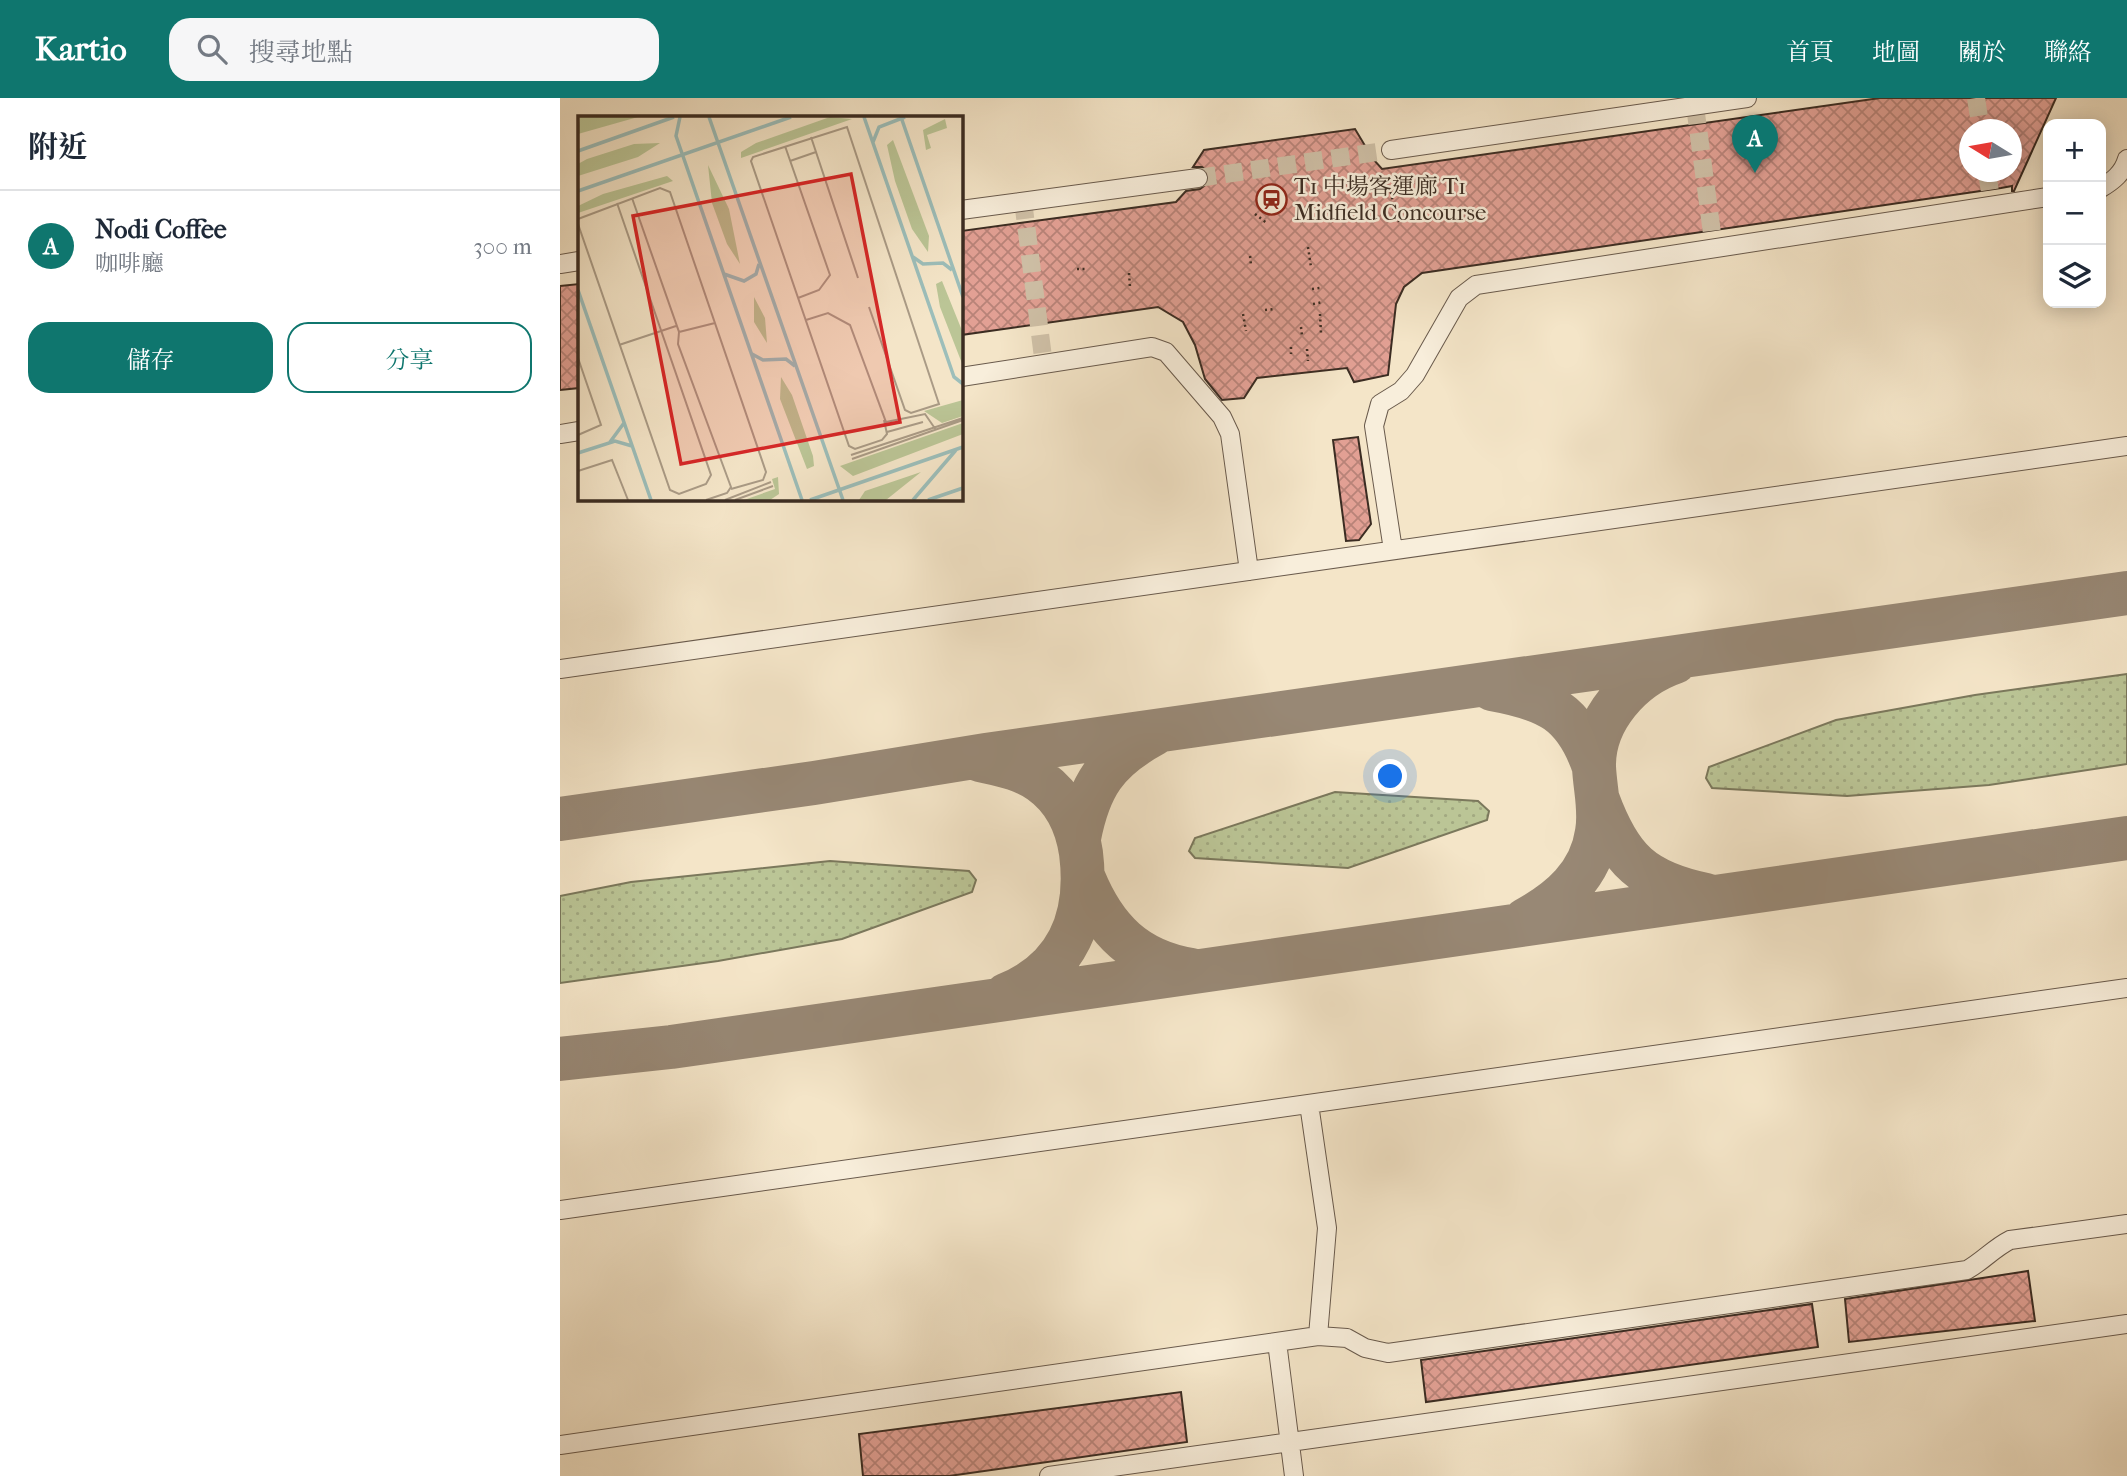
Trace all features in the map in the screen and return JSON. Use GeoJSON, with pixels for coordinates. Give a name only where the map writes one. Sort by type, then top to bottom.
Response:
{"type":"FeatureCollection","features":[{"type":"Feature","properties":{"kind":"lane"},"geometry":{"type":"LineString","coordinates":[[1391,150],[1748,98]]}},
{"type":"Feature","properties":{"kind":"lane"},"geometry":{"type":"LineString","coordinates":[[2106,185],[2125,168],[2127,159]]}},
{"type":"Feature","properties":{"kind":"lane"},"geometry":{"type":"LineString","coordinates":[[962,210],[1198,178]]}},
{"type":"Feature","properties":{"kind":"lane"},"geometry":{"type":"LineString","coordinates":[[2106,189],[2127,187]]}},
{"type":"Feature","properties":{"kind":"lane"},"geometry":{"type":"LineString","coordinates":[[1394,550],[1374,426],[1380,404],[1401,391],[1415,375],[1459,298],[1476,285],[2043,198]]}},
{"type":"Feature","properties":{"kind":"lane"},"geometry":{"type":"LineString","coordinates":[[560,264],[578,261]]}},
{"type":"Feature","properties":{"kind":"lane"},"geometry":{"type":"LineString","coordinates":[[962,377],[1152,347],[1166,352],[1222,417],[1230,434],[1250,571]]}},
{"type":"Feature","properties":{"kind":"lane"},"geometry":{"type":"LineString","coordinates":[[560,434],[578,431]]}},
{"type":"Feature","properties":{"kind":"lane"},"geometry":{"type":"LineString","coordinates":[[560,669],[2127,446]]}},
{"type":"Feature","properties":{"kind":"lane"},"geometry":{"type":"LineString","coordinates":[[560,1210],[2127,988]]}},
{"type":"Feature","properties":{"kind":"lane"},"geometry":{"type":"LineString","coordinates":[[1309,1104],[1327,1228],[1318,1336]]}},
{"type":"Feature","properties":{"kind":"lane"},"geometry":{"type":"LineString","coordinates":[[560,1445],[1318,1336],[1347,1338],[1365,1348],[1388,1353],[1967,1270],[1982,1261],[1994,1248],[2010,1240],[2127,1224]]}},
{"type":"Feature","properties":{"kind":"lane"},"geometry":{"type":"LineString","coordinates":[[1049,1476],[2127,1324]]}},
{"type":"Feature","properties":{"kind":"lane"},"geometry":{"type":"LineString","coordinates":[[1276,1342],[1294,1476]]}},
{"type":"Feature","properties":{"kind":"path"},"geometry":{"type":"LineString","coordinates":[[1391,192],[1399,222]]}},
{"type":"Feature","properties":{"kind":"path"},"geometry":{"type":"LineString","coordinates":[[1300,222],[1310,204]]}},
{"type":"Feature","properties":{"kind":"path"},"geometry":{"type":"LineString","coordinates":[[1255,214],[1268,224]]}},
{"type":"Feature","properties":{"kind":"path"},"geometry":{"type":"LineString","coordinates":[[1308,247],[1311,267]]}},
{"type":"Feature","properties":{"kind":"path"},"geometry":{"type":"LineString","coordinates":[[1250,256],[1251,265]]}},
{"type":"Feature","properties":{"kind":"path"},"geometry":{"type":"LineString","coordinates":[[1077,269],[1088,268]]}},
{"type":"Feature","properties":{"kind":"path"},"geometry":{"type":"LineString","coordinates":[[1129,273],[1130,286]]}},
{"type":"Feature","properties":{"kind":"path"},"geometry":{"type":"LineString","coordinates":[[1312,289],[1320,288]]}},
{"type":"Feature","properties":{"kind":"path"},"geometry":{"type":"LineString","coordinates":[[1313,304],[1323,302]]}},
{"type":"Feature","properties":{"kind":"path"},"geometry":{"type":"LineString","coordinates":[[1265,310],[1276,309]]}},
{"type":"Feature","properties":{"kind":"path"},"geometry":{"type":"LineString","coordinates":[[1243,314],[1246,331]]}},
{"type":"Feature","properties":{"kind":"path"},"geometry":{"type":"LineString","coordinates":[[1320,314],[1321,333]]}},
{"type":"Feature","properties":{"kind":"path"},"geometry":{"type":"LineString","coordinates":[[1301,327],[1302,336]]}},
{"type":"Feature","properties":{"kind":"path"},"geometry":{"type":"LineString","coordinates":[[1290,347],[1291,354]]}},
{"type":"Feature","properties":{"kind":"path"},"geometry":{"type":"LineString","coordinates":[[1307,349],[1308,361]]}},
{"type":"Feature","properties":{"kind":"green space"},"geometry":{"type":"Polygon","coordinates":[[[2127,674],[2127,764],[1989,785],[1847,796],[1712,788],[1706,778],[1709,767],[1836,720],[1975,695],[2127,674]]]}},
{"type":"Feature","properties":{"kind":"green space"},"geometry":{"type":"Polygon","coordinates":[[[1335,792],[1478,801],[1489,811],[1487,820],[1348,868],[1195,858],[1189,851],[1195,838],[1335,792]]]}},
{"type":"Feature","properties":{"kind":"green space"},"geometry":{"type":"Polygon","coordinates":[[[830,861],[969,871],[976,880],[972,892],[842,939],[718,961],[560,983],[560,896],[631,882],[830,861]]]}},
{"type":"Feature","properties":{"kind":"building","name":"T1 中場客運廊 T1 Midfield Concourse"},"geometry":{"type":"Polygon","coordinates":[[[1880,98],[2056,98],[2047,119],[2043,119],[2043,127],[2022,173],[2022,119],[1959,119],[1959,182],[2018,182],[2014,191],[2012,186],[1422,273],[1404,287],[1396,304],[1388,375],[1354,382],[1347,368],[1257,378],[1244,398],[1222,400],[1205,379],[1195,345],[1183,322],[1158,307],[962,335],[962,231],[1176,202],[1186,191],[1200,189],[1208,183],[1207,171],[1202,167],[1193,167],[1204,150],[1355,129],[1382,169],[1880,98]]]}},
{"type":"Feature","properties":{"kind":"building"},"geometry":{"type":"Polygon","coordinates":[[[578,284],[578,388],[560,390],[560,286],[578,284]]]}},
{"type":"Feature","properties":{"kind":"building"},"geometry":{"type":"Polygon","coordinates":[[[1358,437],[1371,524],[1359,540],[1346,541],[1333,440],[1358,437]]]}},
{"type":"Feature","properties":{"kind":"building"},"geometry":{"type":"Polygon","coordinates":[[[2028,1271],[2035,1321],[1849,1342],[1845,1299],[2028,1271]]]}},
{"type":"Feature","properties":{"kind":"building"},"geometry":{"type":"Polygon","coordinates":[[[1812,1304],[1818,1347],[1426,1402],[1421,1360],[1812,1304]]]}},
{"type":"Feature","properties":{"kind":"building"},"geometry":{"type":"Polygon","coordinates":[[[1181,1392],[1187,1442],[949,1476],[863,1476],[859,1434],[1181,1392]]]}},
{"type":"Feature","properties":{"kind":"taxiway"},"geometry":{"type":"LineString","coordinates":[[560,819],[814,783],[986,755],[2127,593]]}},
{"type":"Feature","properties":{"kind":"taxiway"},"geometry":{"type":"LineString","coordinates":[[1525,920],[1572,885],[1581,874],[1594,847],[1598,824],[1595,750],[1608,717],[1630,689],[1644,678],[1675,662]]}},
{"type":"Feature","properties":{"kind":"taxiway"},"geometry":{"type":"LineString","coordinates":[[1492,689],[1529,698],[1557,711],[1578,733],[1594,767]]}},
{"type":"Feature","properties":{"kind":"taxiway"},"geometry":{"type":"LineString","coordinates":[[1079,838],[1088,803],[1102,776],[1123,754],[1154,734]]}},
{"type":"Feature","properties":{"kind":"taxiway"},"geometry":{"type":"LineString","coordinates":[[980,760],[1018,770],[1040,781],[1056,795],[1068,813],[1081,853],[1081,899],[1070,939],[1045,971],[1006,995]]}},
{"type":"Feature","properties":{"kind":"taxiway"},"geometry":{"type":"LineString","coordinates":[[1598,800],[1615,838],[1637,865],[1666,883],[1706,895]]}},
{"type":"Feature","properties":{"kind":"taxiway"},"geometry":{"type":"LineString","coordinates":[[560,1059],[671,1047],[2127,838]]}},
{"type":"Feature","properties":{"kind":"taxiway"},"geometry":{"type":"LineString","coordinates":[[1084,879],[1102,913],[1125,940],[1154,959],[1191,970]]}},
{"type":"Feature","properties":{"kind":"tunnel"},"geometry":{"type":"LineString","coordinates":[[1976,98],[1979,119]]}},
{"type":"Feature","properties":{"kind":"tunnel"},"geometry":{"type":"LineString","coordinates":[[1695,106],[1714,248]]}},
{"type":"Feature","properties":{"kind":"tunnel"},"geometry":{"type":"LineString","coordinates":[[1198,178],[1391,150]]}},
{"type":"Feature","properties":{"kind":"tunnel"},"geometry":{"type":"LineString","coordinates":[[1989,182],[1992,205]]}},
{"type":"Feature","properties":{"kind":"tunnel"},"geometry":{"type":"LineString","coordinates":[[1023,201],[1044,365]]}},
{"type":"Feature","properties":{"kind":"place","name":"Nodi Coffee"},"geometry":{"type":"Point","coordinates":[1755,173]}},
{"type":"Feature","properties":{"kind":"place","name":"T1 中場客運廊 T1 Midfield Concourse"},"geometry":{"type":"Point","coordinates":[1271,199]}}]}
